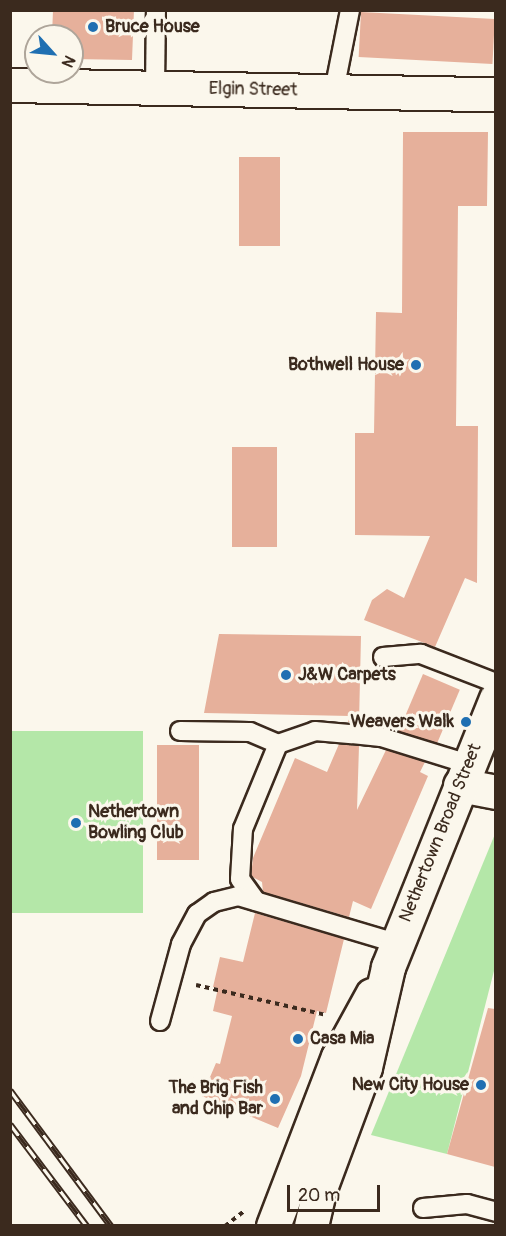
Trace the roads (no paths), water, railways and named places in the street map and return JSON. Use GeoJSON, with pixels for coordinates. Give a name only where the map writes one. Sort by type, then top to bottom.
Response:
{"type":"FeatureCollection","features":[{"type":"Feature","properties":{"kind":"main road","name":"Elgin Street"},"geometry":{"type":"LineString","coordinates":[[10,85],[495,94]]}},
{"type":"Feature","properties":{"kind":"main road","name":"Nethertown Broad Street"},"geometry":{"type":"LineString","coordinates":[[273,1226],[338,1057],[392,955],[495,699]]}},
{"type":"Feature","properties":{"kind":"main road"},"geometry":{"type":"LineString","coordinates":[[464,774],[495,792]]}},
{"type":"Feature","properties":{"kind":"main road","name":"Nethertown Broad Street"},"geometry":{"type":"LineString","coordinates":[[311,1226],[319,1191],[365,1067],[392,955]]}},
{"type":"Feature","properties":{"kind":"lane"},"geometry":{"type":"LineString","coordinates":[[155,88],[156,10]]}},
{"type":"Feature","properties":{"kind":"lane"},"geometry":{"type":"LineString","coordinates":[[334,91],[350,10]]}},
{"type":"Feature","properties":{"kind":"lane"},"geometry":{"type":"LineString","coordinates":[[383,657],[421,654],[495,683]]}},
{"type":"Feature","properties":{"kind":"lane"},"geometry":{"type":"LineString","coordinates":[[180,731],[250,732],[278,744],[315,731],[381,737],[464,774]]}},
{"type":"Feature","properties":{"kind":"lane"},"geometry":{"type":"LineString","coordinates":[[256,901],[240,879],[243,829],[278,744]]}},
{"type":"Feature","properties":{"kind":"lane"},"geometry":{"type":"LineString","coordinates":[[160,1021],[181,944],[197,914],[214,902],[238,896],[256,901],[392,955]]}},
{"type":"Feature","properties":{"kind":"lane"},"geometry":{"type":"LineString","coordinates":[[423,1208],[467,1204],[495,1212]]}},
{"type":"Feature","properties":{"kind":"railway"},"geometry":{"type":"LineString","coordinates":[[10,1090],[111,1226]]}},
{"type":"Feature","properties":{"kind":"railway"},"geometry":{"type":"LineString","coordinates":[[10,1124],[87,1226]]}},
{"type":"Feature","properties":{"kind":"place","name":"Bruce House"},"geometry":{"type":"Point","coordinates":[93,27]}},
{"type":"Feature","properties":{"kind":"place","name":"Bothwell House"},"geometry":{"type":"Point","coordinates":[416,365]}},
{"type":"Feature","properties":{"kind":"place","name":"J&W Carpets"},"geometry":{"type":"Point","coordinates":[286,675]}},
{"type":"Feature","properties":{"kind":"place","name":"Weavers Walk"},"geometry":{"type":"Point","coordinates":[466,722]}},
{"type":"Feature","properties":{"kind":"place","name":"Nethertown Bowling Club"},"geometry":{"type":"Point","coordinates":[76,823]}},
{"type":"Feature","properties":{"kind":"place","name":"Casa Mia"},"geometry":{"type":"Point","coordinates":[298,1039]}},
{"type":"Feature","properties":{"kind":"place","name":"New City House"},"geometry":{"type":"Point","coordinates":[481,1085]}},
{"type":"Feature","properties":{"kind":"place","name":"The Brig Fish and Chip Bar"},"geometry":{"type":"Point","coordinates":[275,1099]}}]}
